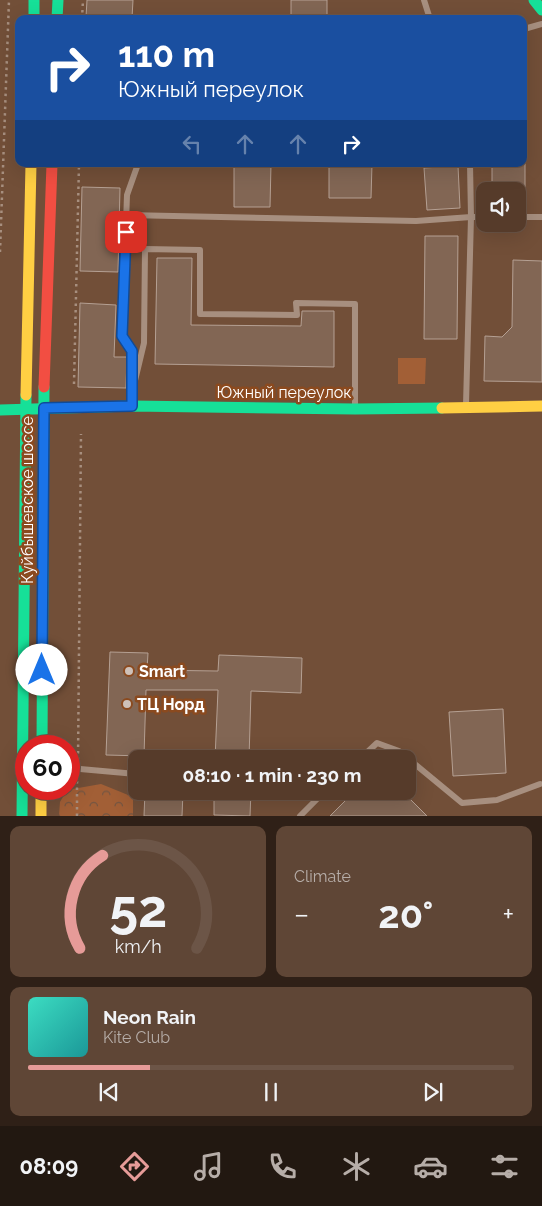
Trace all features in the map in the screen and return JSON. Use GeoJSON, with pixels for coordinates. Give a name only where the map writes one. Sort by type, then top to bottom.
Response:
{"type":"FeatureCollection","features":[{"type":"Feature","properties":{"kind":"main road"},"geometry":{"type":"LineString","coordinates":[[34,0],[34,15]]}},
{"type":"Feature","properties":{"kind":"main road"},"geometry":{"type":"LineString","coordinates":[[57,15],[58,0]]}},
{"type":"Feature","properties":{"kind":"main road"},"geometry":{"type":"LineString","coordinates":[[534,0],[542,10]]}},
{"type":"Feature","properties":{"kind":"main road","name":"Куйбышевское шоссе"},"geometry":{"type":"LineString","coordinates":[[22,816],[26,409],[31,167]]}},
{"type":"Feature","properties":{"kind":"main road","name":"Куйбышевское шоссе"},"geometry":{"type":"LineString","coordinates":[[42,735],[44,408],[52,167]]}},
{"type":"Feature","properties":{"kind":"main road","name":"Южный переулок"},"geometry":{"type":"LineString","coordinates":[[0,410],[132,406],[355,409],[542,406]]}},
{"type":"Feature","properties":{"kind":"main road"},"geometry":{"type":"LineString","coordinates":[[41,800],[41,816]]}},
{"type":"Feature","properties":{"kind":"lane"},"geometry":{"type":"LineString","coordinates":[[424,0],[429,15]]}},
{"type":"Feature","properties":{"kind":"lane"},"geometry":{"type":"LineString","coordinates":[[527,28],[542,24]]}},
{"type":"Feature","properties":{"kind":"lane"},"geometry":{"type":"LineString","coordinates":[[132,406],[132,351],[122,336],[127,195],[137,167]]}},
{"type":"Feature","properties":{"kind":"lane"},"geometry":{"type":"LineString","coordinates":[[466,407],[471,216],[470,167]]}},
{"type":"Feature","properties":{"kind":"lane"},"geometry":{"type":"LineString","coordinates":[[126,215],[416,221],[476,216]]}},
{"type":"Feature","properties":{"kind":"lane"},"geometry":{"type":"LineString","coordinates":[[526,217],[542,217]]}},
{"type":"Feature","properties":{"kind":"lane"},"geometry":{"type":"LineString","coordinates":[[132,393],[144,343],[145,249],[200,250],[200,314],[296,315],[296,303],[354,304],[355,409]]}},
{"type":"Feature","properties":{"kind":"lane"},"geometry":{"type":"LineString","coordinates":[[370,750],[377,743],[396,750]]}},
{"type":"Feature","properties":{"kind":"lane"},"geometry":{"type":"LineString","coordinates":[[416,765],[462,803],[497,800],[540,784]]}},
{"type":"Feature","properties":{"kind":"lane"},"geometry":{"type":"LineString","coordinates":[[80,768],[128,773]]}},
{"type":"Feature","properties":{"kind":"lane"},"geometry":{"type":"LineString","coordinates":[[300,816],[316,800]]}},
{"type":"Feature","properties":{"kind":"path"},"geometry":{"type":"LineString","coordinates":[[0,252],[9,0]]}},
{"type":"Feature","properties":{"kind":"path"},"geometry":{"type":"LineString","coordinates":[[82,15],[83,0]]}},
{"type":"Feature","properties":{"kind":"path"},"geometry":{"type":"LineString","coordinates":[[74,384],[79,167]]}},
{"type":"Feature","properties":{"kind":"path"},"geometry":{"type":"LineString","coordinates":[[77,735],[81,434]]}},
{"type":"Feature","properties":{"kind":"path"},"geometry":{"type":"LineString","coordinates":[[77,800],[77,816]]}},
{"type":"Feature","properties":{"kind":"green space"},"geometry":{"type":"Polygon","coordinates":[[[398,358],[426,358],[425,384],[398,384],[398,358]]]}},
{"type":"Feature","properties":{"kind":"green space"},"geometry":{"type":"Polygon","coordinates":[[[101,784],[128,795],[128,800],[133,800],[133,816],[59,816],[61,800],[80,800],[80,788],[101,784]]]}},
{"type":"Feature","properties":{"kind":"building"},"geometry":{"type":"Polygon","coordinates":[[[87,0],[133,0],[132,15],[86,15],[87,0]]]}},
{"type":"Feature","properties":{"kind":"building"},"geometry":{"type":"Polygon","coordinates":[[[291,0],[327,0],[327,15],[291,15],[291,0]]]}},
{"type":"Feature","properties":{"kind":"building"},"geometry":{"type":"Polygon","coordinates":[[[234,167],[271,167],[270,207],[234,207],[234,167]]]}},
{"type":"Feature","properties":{"kind":"building"},"geometry":{"type":"Polygon","coordinates":[[[329,167],[372,167],[371,198],[329,198],[329,167]]]}},
{"type":"Feature","properties":{"kind":"building"},"geometry":{"type":"Polygon","coordinates":[[[458,167],[460,208],[427,210],[424,168],[458,167]]]}},
{"type":"Feature","properties":{"kind":"building"},"geometry":{"type":"Polygon","coordinates":[[[492,167],[525,167],[525,182],[492,182],[492,167]]]}},
{"type":"Feature","properties":{"kind":"building"},"geometry":{"type":"Polygon","coordinates":[[[82,187],[120,188],[118,272],[80,271],[82,187]]]}},
{"type":"Feature","properties":{"kind":"building"},"geometry":{"type":"Polygon","coordinates":[[[425,236],[458,236],[457,339],[424,339],[425,236]]]}},
{"type":"Feature","properties":{"kind":"building"},"geometry":{"type":"Polygon","coordinates":[[[157,258],[192,258],[191,325],[301,326],[302,311],[334,311],[334,367],[155,364],[157,258]]]}},
{"type":"Feature","properties":{"kind":"building"},"geometry":{"type":"Polygon","coordinates":[[[513,260],[542,261],[542,382],[484,381],[485,336],[502,337],[512,327],[513,260]]]}},
{"type":"Feature","properties":{"kind":"building"},"geometry":{"type":"Polygon","coordinates":[[[80,303],[116,305],[114,357],[127,357],[126,388],[78,387],[80,303]]]}},
{"type":"Feature","properties":{"kind":"building"},"geometry":{"type":"Polygon","coordinates":[[[110,652],[148,653],[147,670],[218,671],[219,655],[302,658],[301,693],[251,691],[249,750],[215,750],[218,690],[146,690],[144,750],[128,750],[128,756],[106,755],[110,652]]]}},
{"type":"Feature","properties":{"kind":"building"},"geometry":{"type":"Polygon","coordinates":[[[503,709],[506,773],[453,776],[449,712],[503,709]]]}},
{"type":"Feature","properties":{"kind":"building"},"geometry":{"type":"Polygon","coordinates":[[[145,800],[183,800],[182,816],[144,816],[145,800]]]}},
{"type":"Feature","properties":{"kind":"building"},"geometry":{"type":"Polygon","coordinates":[[[214,800],[251,800],[250,816],[214,815],[214,800]]]}},
{"type":"Feature","properties":{"kind":"building"},"geometry":{"type":"Polygon","coordinates":[[[346,800],[411,800],[427,816],[330,816],[346,800]]]}},
{"type":"Feature","properties":{"kind":"traffic: fast"},"geometry":{"type":"LineString","coordinates":[[34,0],[34,15]]}},
{"type":"Feature","properties":{"kind":"traffic: fast"},"geometry":{"type":"LineString","coordinates":[[57,15],[58,0]]}},
{"type":"Feature","properties":{"kind":"traffic: fast"},"geometry":{"type":"LineString","coordinates":[[534,0],[542,10]]}},
{"type":"Feature","properties":{"kind":"traffic: fast"},"geometry":{"type":"LineString","coordinates":[[42,735],[44,387]]}},
{"type":"Feature","properties":{"kind":"traffic: fast"},"geometry":{"type":"LineString","coordinates":[[22,816],[26,395]]}},
{"type":"Feature","properties":{"kind":"traffic: fast"},"geometry":{"type":"LineString","coordinates":[[0,410],[132,406],[355,409],[442,408]]}},
{"type":"Feature","properties":{"kind":"traffic: slow"},"geometry":{"type":"LineString","coordinates":[[26,395],[31,167]]}},
{"type":"Feature","properties":{"kind":"traffic: slow"},"geometry":{"type":"LineString","coordinates":[[442,408],[542,406]]}},
{"type":"Feature","properties":{"kind":"traffic: slow"},"geometry":{"type":"LineString","coordinates":[[41,800],[41,816]]}},
{"type":"Feature","properties":{"kind":"traffic: jam"},"geometry":{"type":"LineString","coordinates":[[44,387],[52,167]]}},
{"type":"Feature","properties":{"kind":"place","name":"Smart"},"geometry":{"type":"Point","coordinates":[129,671]}},
{"type":"Feature","properties":{"kind":"place","name":"ТЦ Норд"},"geometry":{"type":"Point","coordinates":[127,704]}},
{"type":"Feature","properties":{"kind":"route"},"geometry":{"type":"LineString","coordinates":[[42,670],[44,408],[132,406],[132,351],[122,336],[126,232]]}}]}
